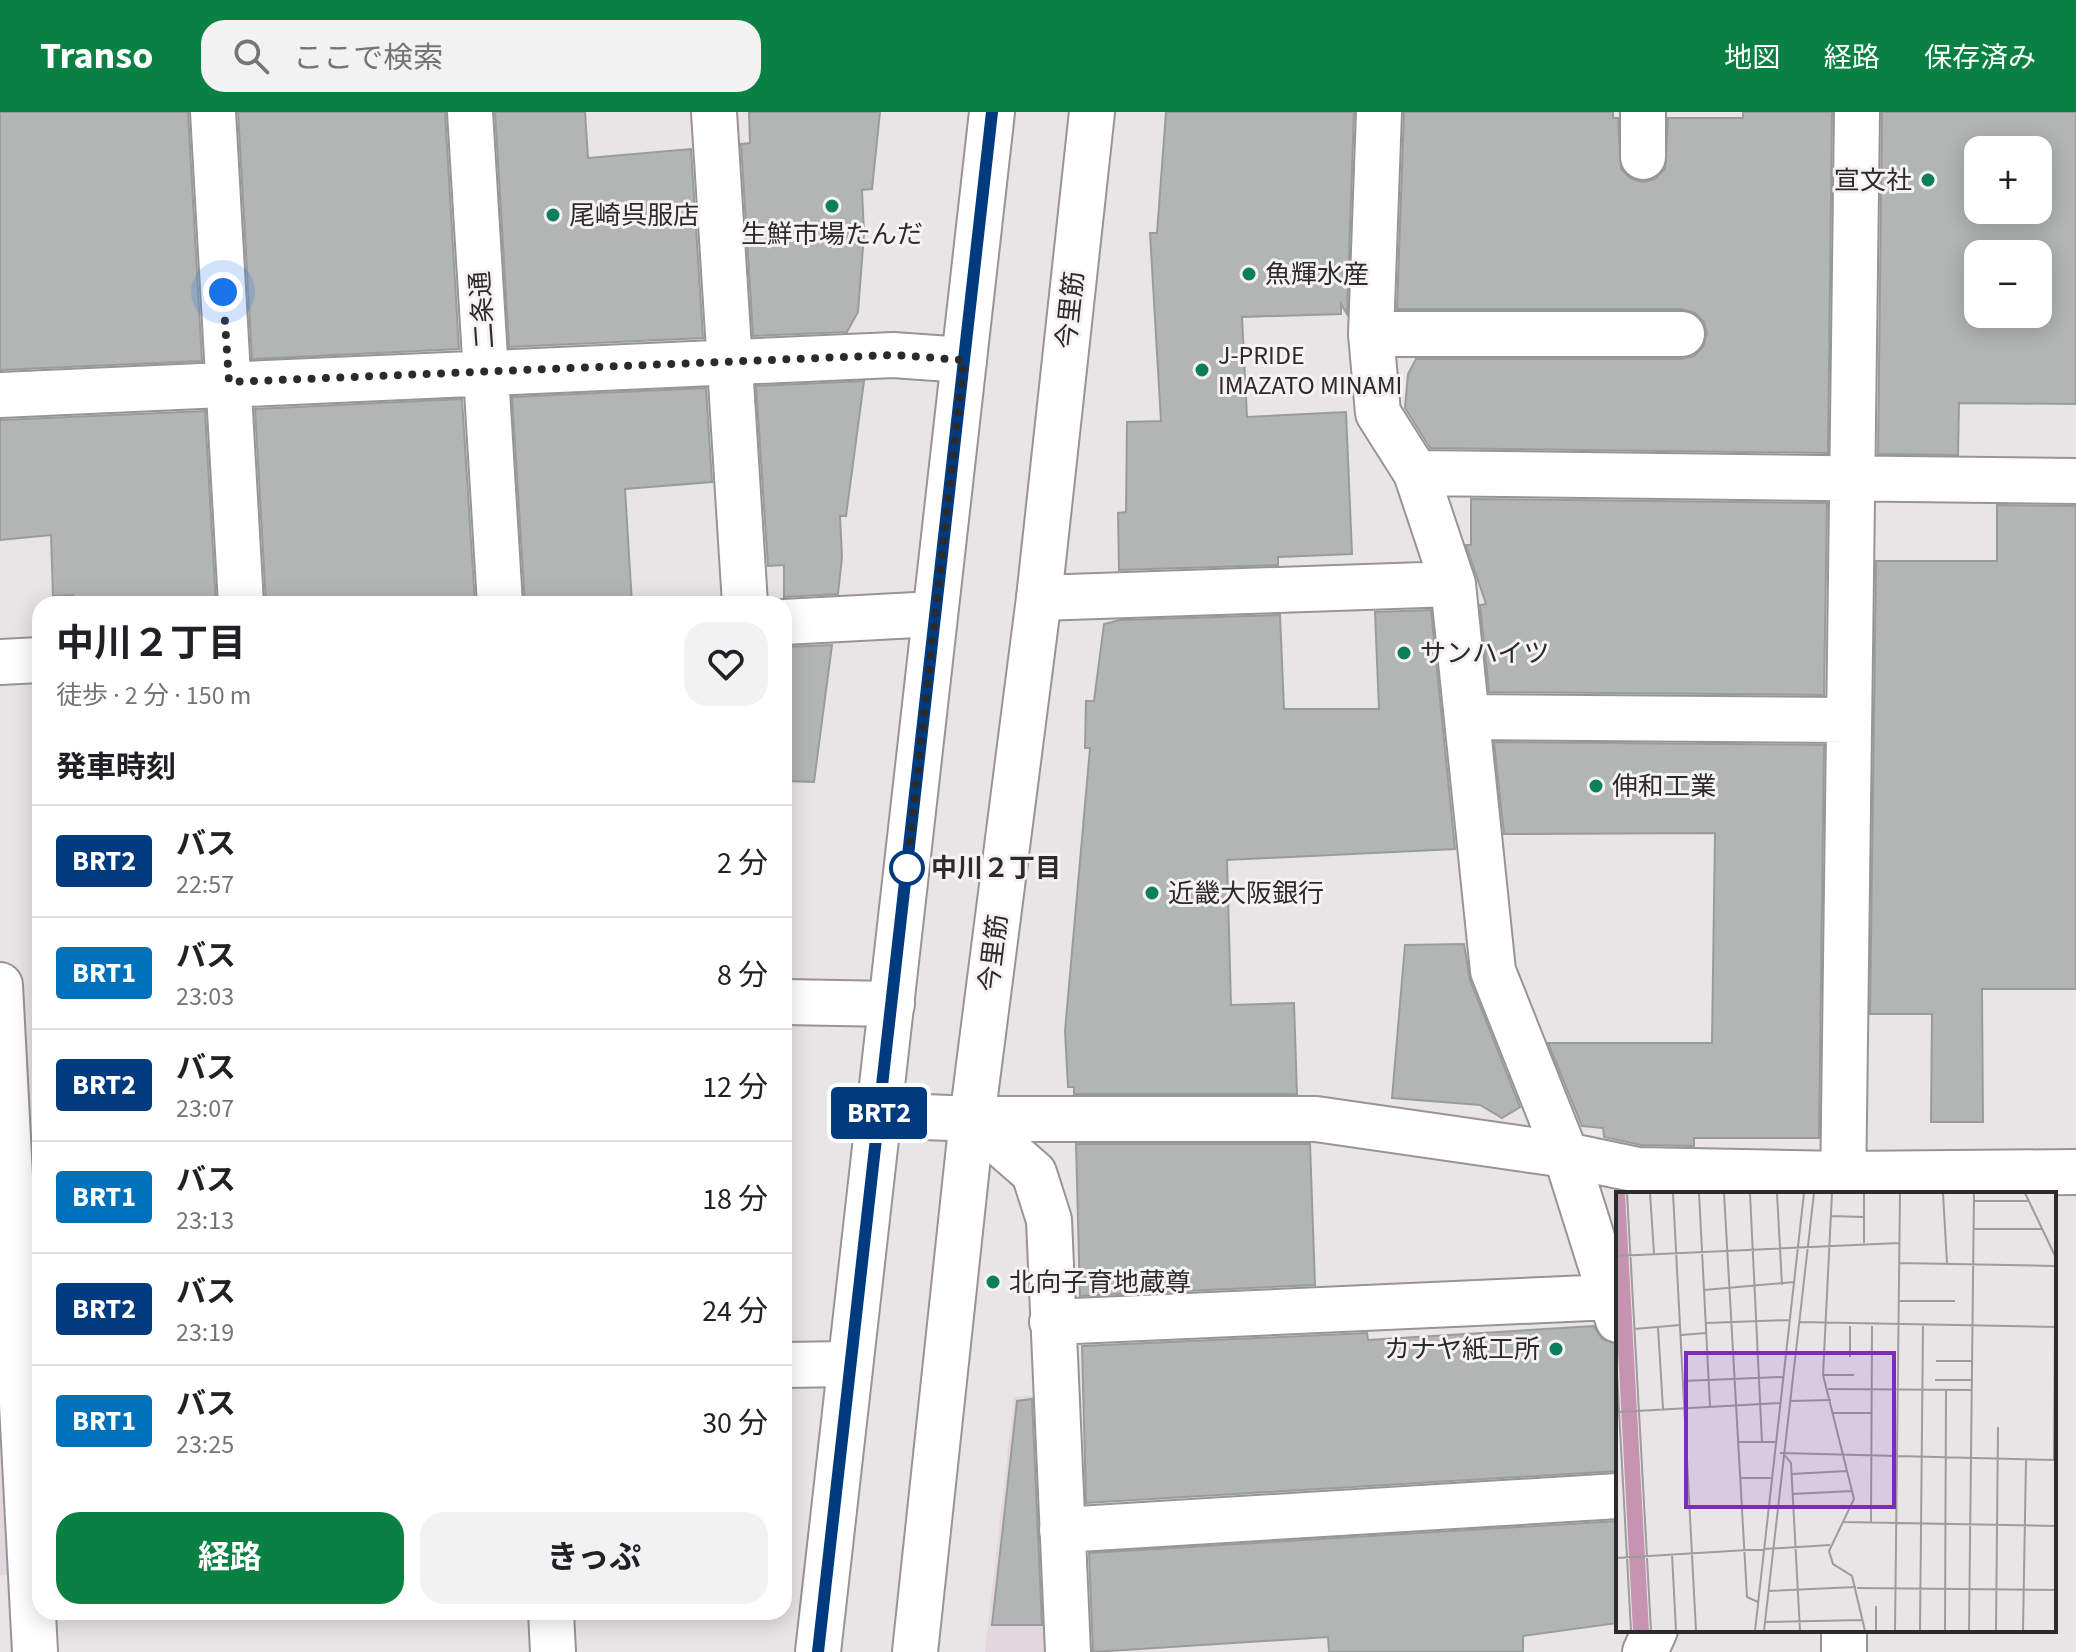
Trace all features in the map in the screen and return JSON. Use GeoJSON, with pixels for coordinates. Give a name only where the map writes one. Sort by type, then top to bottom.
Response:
{"type":"FeatureCollection","features":[{"type":"Feature","properties":{"kind":"street"},"geometry":{"type":"LineString","coordinates":[[213,112],[241,596]]}},
{"type":"Feature","properties":{"kind":"street","name":"二条通"},"geometry":{"type":"LineString","coordinates":[[470,112],[500,596]]}},
{"type":"Feature","properties":{"kind":"street"},"geometry":{"type":"LineString","coordinates":[[714,112],[745,596]]}},
{"type":"Feature","properties":{"kind":"street"},"geometry":{"type":"LineString","coordinates":[[818,1652],[992,112]]}},
{"type":"Feature","properties":{"kind":"street","name":"今里筋"},"geometry":{"type":"LineString","coordinates":[[915,1652],[972,1119],[1039,598],[1092,112]]}},
{"type":"Feature","properties":{"kind":"street"},"geometry":{"type":"LineString","coordinates":[[1052,1322],[1614,1309],[1566,1155],[1493,971],[1453,584],[1416,473],[1378,413],[1371,334],[1379,112]]}},
{"type":"Feature","properties":{"kind":"street"},"geometry":{"type":"LineString","coordinates":[[1643,112],[1643,157]]}},
{"type":"Feature","properties":{"kind":"street"},"geometry":{"type":"LineString","coordinates":[[1843,1184],[1857,112]]}},
{"type":"Feature","properties":{"kind":"street"},"geometry":{"type":"LineString","coordinates":[[1371,334],[1682,334]]}},
{"type":"Feature","properties":{"kind":"street"},"geometry":{"type":"LineString","coordinates":[[0,395],[229,382],[893,355],[964,360]]}},
{"type":"Feature","properties":{"kind":"street"},"geometry":{"type":"LineString","coordinates":[[1416,473],[2076,481]]}},
{"type":"Feature","properties":{"kind":"street"},"geometry":{"type":"LineString","coordinates":[[1039,598],[1453,584]]}},
{"type":"Feature","properties":{"kind":"street"},"geometry":{"type":"LineString","coordinates":[[792,622],[935,614]]}},
{"type":"Feature","properties":{"kind":"street"},"geometry":{"type":"LineString","coordinates":[[0,662],[32,660]]}},
{"type":"Feature","properties":{"kind":"street"},"geometry":{"type":"LineString","coordinates":[[1467,717],[1849,720]]}},
{"type":"Feature","properties":{"kind":"street"},"geometry":{"type":"LineString","coordinates":[[0,985],[32,1595]]}},
{"type":"Feature","properties":{"kind":"street"},"geometry":{"type":"LineString","coordinates":[[792,1002],[892,1004]]}},
{"type":"Feature","properties":{"kind":"street"},"geometry":{"type":"LineString","coordinates":[[879,1115],[972,1119],[1316,1119],[1566,1155],[1638,1170],[1843,1184],[2076,1172]]}},
{"type":"Feature","properties":{"kind":"street"},"geometry":{"type":"LineString","coordinates":[[972,1119],[1034,1173],[1049,1220],[1068,1652]]}},
{"type":"Feature","properties":{"kind":"street"},"geometry":{"type":"LineString","coordinates":[[792,1365],[849,1364]]}},
{"type":"Feature","properties":{"kind":"street"},"geometry":{"type":"LineString","coordinates":[[1062,1530],[1616,1496]]}},
{"type":"Feature","properties":{"kind":"street"},"geometry":{"type":"LineString","coordinates":[[33,1620],[35,1652]]}},
{"type":"Feature","properties":{"kind":"street"},"geometry":{"type":"LineString","coordinates":[[551,1620],[553,1652]]}},
{"type":"Feature","properties":{"kind":"street"},"geometry":{"type":"LineString","coordinates":[[1645,1652],[1654,1632]]}},
{"type":"Feature","properties":{"kind":"shaded area"},"geometry":{"type":"Polygon","coordinates":[[[0,1386],[11,1574],[0,1575],[0,1386]]]}},
{"type":"Feature","properties":{"kind":"shaded area"},"geometry":{"type":"Polygon","coordinates":[[[1045,1395],[1056,1652],[985,1652],[1014,1397],[1045,1395]]]}},
{"type":"Feature","properties":{"kind":"building"},"geometry":{"type":"Polygon","coordinates":[[[0,112],[188,112],[202,361],[0,370],[0,112]]]}},
{"type":"Feature","properties":{"kind":"building"},"geometry":{"type":"Polygon","coordinates":[[[238,112],[445,112],[459,349],[252,359],[238,112]]]}},
{"type":"Feature","properties":{"kind":"building"},"geometry":{"type":"Polygon","coordinates":[[[495,112],[585,112],[588,158],[691,149],[703,338],[509,347],[495,112]]]}},
{"type":"Feature","properties":{"kind":"building"},"geometry":{"type":"Polygon","coordinates":[[[749,112],[880,112],[872,189],[862,190],[864,234],[858,312],[847,332],[753,336],[741,144],[750,143],[749,112]]]}},
{"type":"Feature","properties":{"kind":"building"},"geometry":{"type":"Polygon","coordinates":[[[1166,112],[1354,112],[1347,314],[1341,304],[1341,314],[1242,317],[1247,417],[1346,412],[1352,554],[1278,557],[1278,565],[1119,570],[1118,513],[1126,512],[1127,422],[1161,421],[1150,233],[1157,233],[1166,112]]]}},
{"type":"Feature","properties":{"kind":"building"},"geometry":{"type":"Polygon","coordinates":[[[1404,112],[1613,112],[1613,118],[1618,118],[1621,169],[1630,178],[1642,182],[1655,179],[1665,169],[1668,118],[1743,118],[1743,112],[1832,112],[1828,453],[1430,448],[1405,408],[1408,374],[1416,359],[1682,359],[1694,356],[1703,347],[1707,333],[1704,322],[1695,313],[1682,309],[1397,309],[1404,112]]]}},
{"type":"Feature","properties":{"kind":"building"},"geometry":{"type":"Polygon","coordinates":[[[1882,112],[2076,112],[2076,404],[1959,403],[1958,455],[1878,454],[1882,112]]]}},
{"type":"Feature","properties":{"kind":"building"},"geometry":{"type":"Polygon","coordinates":[[[864,381],[846,516],[840,516],[842,557],[838,594],[784,596],[784,565],[768,566],[756,386],[864,381]]]}},
{"type":"Feature","properties":{"kind":"building"},"geometry":{"type":"Polygon","coordinates":[[[706,388],[712,482],[625,489],[632,596],[524,596],[512,397],[706,388]]]}},
{"type":"Feature","properties":{"kind":"building"},"geometry":{"type":"Polygon","coordinates":[[[462,399],[474,596],[266,596],[255,409],[462,399]]]}},
{"type":"Feature","properties":{"kind":"building"},"geometry":{"type":"Polygon","coordinates":[[[205,411],[216,596],[53,596],[51,535],[0,540],[0,420],[205,411]]]}},
{"type":"Feature","properties":{"kind":"building"},"geometry":{"type":"Polygon","coordinates":[[[1471,499],[1827,503],[1824,695],[1489,692],[1480,605],[1486,604],[1466,545],[1471,545],[1471,499]]]}},
{"type":"Feature","properties":{"kind":"building"},"geometry":{"type":"Polygon","coordinates":[[[1997,505],[2076,506],[2076,989],[1982,989],[1983,1122],[1931,1122],[1932,1014],[1870,1014],[1876,561],[1997,561],[1997,505]]]}},
{"type":"Feature","properties":{"kind":"building"},"geometry":{"type":"Polygon","coordinates":[[[1431,610],[1455,849],[1227,860],[1231,1005],[1294,1003],[1297,1094],[1074,1094],[1074,1087],[1068,1087],[1065,1031],[1090,748],[1085,748],[1086,701],[1094,701],[1104,624],[1120,620],[1280,615],[1284,709],[1379,709],[1375,612],[1431,610]]]}},
{"type":"Feature","properties":{"kind":"building"},"geometry":{"type":"Polygon","coordinates":[[[832,645],[814,782],[792,781],[792,647],[832,645]]]}},
{"type":"Feature","properties":{"kind":"building"},"geometry":{"type":"Polygon","coordinates":[[[1494,742],[1824,745],[1819,1138],[1694,1138],[1694,1146],[1641,1145],[1604,1137],[1603,1128],[1582,1126],[1548,1043],[1712,1043],[1715,833],[1504,834],[1494,742]]]}},
{"type":"Feature","properties":{"kind":"building"},"geometry":{"type":"Polygon","coordinates":[[[1464,944],[1470,980],[1520,1107],[1502,1118],[1480,1105],[1392,1098],[1405,945],[1464,944]]]}},
{"type":"Feature","properties":{"kind":"building"},"geometry":{"type":"Polygon","coordinates":[[[1076,1144],[1310,1144],[1315,1285],[1080,1296],[1076,1144]]]}},
{"type":"Feature","properties":{"kind":"building"},"geometry":{"type":"Polygon","coordinates":[[[1594,1326],[1602,1339],[1616,1343],[1616,1471],[1086,1503],[1082,1346],[1367,1333],[1368,1340],[1594,1326]]]}},
{"type":"Feature","properties":{"kind":"building"},"geometry":{"type":"Polygon","coordinates":[[[1032,1399],[1042,1625],[992,1625],[1017,1401],[1032,1399]]]}},
{"type":"Feature","properties":{"kind":"building"},"geometry":{"type":"Polygon","coordinates":[[[1616,1521],[1616,1623],[1523,1636],[1523,1652],[1329,1652],[1328,1637],[1093,1652],[1089,1553],[1616,1521]]]}},
{"type":"Feature","properties":{"kind":"bus line","name":"BRT2"},"geometry":{"type":"LineString","coordinates":[[818,1652],[992,112]]}},
{"type":"Feature","properties":{"kind":"place","name":"宣文社"},"geometry":{"type":"Point","coordinates":[1928,180]}},
{"type":"Feature","properties":{"kind":"place","name":"生鮮市場たんだ"},"geometry":{"type":"Point","coordinates":[832,206]}},
{"type":"Feature","properties":{"kind":"place","name":"尾崎呉服店"},"geometry":{"type":"Point","coordinates":[553,215]}},
{"type":"Feature","properties":{"kind":"place","name":"魚輝水産"},"geometry":{"type":"Point","coordinates":[1249,274]}},
{"type":"Feature","properties":{"kind":"place","name":"J-PRIDE IMAZATO MINAMI"},"geometry":{"type":"Point","coordinates":[1202,370]}},
{"type":"Feature","properties":{"kind":"place","name":"サンハイツ"},"geometry":{"type":"Point","coordinates":[1404,653]}},
{"type":"Feature","properties":{"kind":"place","name":"伸和工業"},"geometry":{"type":"Point","coordinates":[1596,786]}},
{"type":"Feature","properties":{"kind":"place","name":"中川２丁目"},"geometry":{"type":"Point","coordinates":[907,868]}},
{"type":"Feature","properties":{"kind":"place","name":"近畿大阪銀行"},"geometry":{"type":"Point","coordinates":[1152,893]}},
{"type":"Feature","properties":{"kind":"place","name":"北向子育地蔵尊"},"geometry":{"type":"Point","coordinates":[993,1282]}},
{"type":"Feature","properties":{"kind":"place","name":"カナヤ紙工所"},"geometry":{"type":"Point","coordinates":[1556,1349]}},
{"type":"Feature","properties":{"kind":"route"},"geometry":{"type":"LineString","coordinates":[[223,292],[229,382],[893,355],[964,360],[907,868]]}}]}
